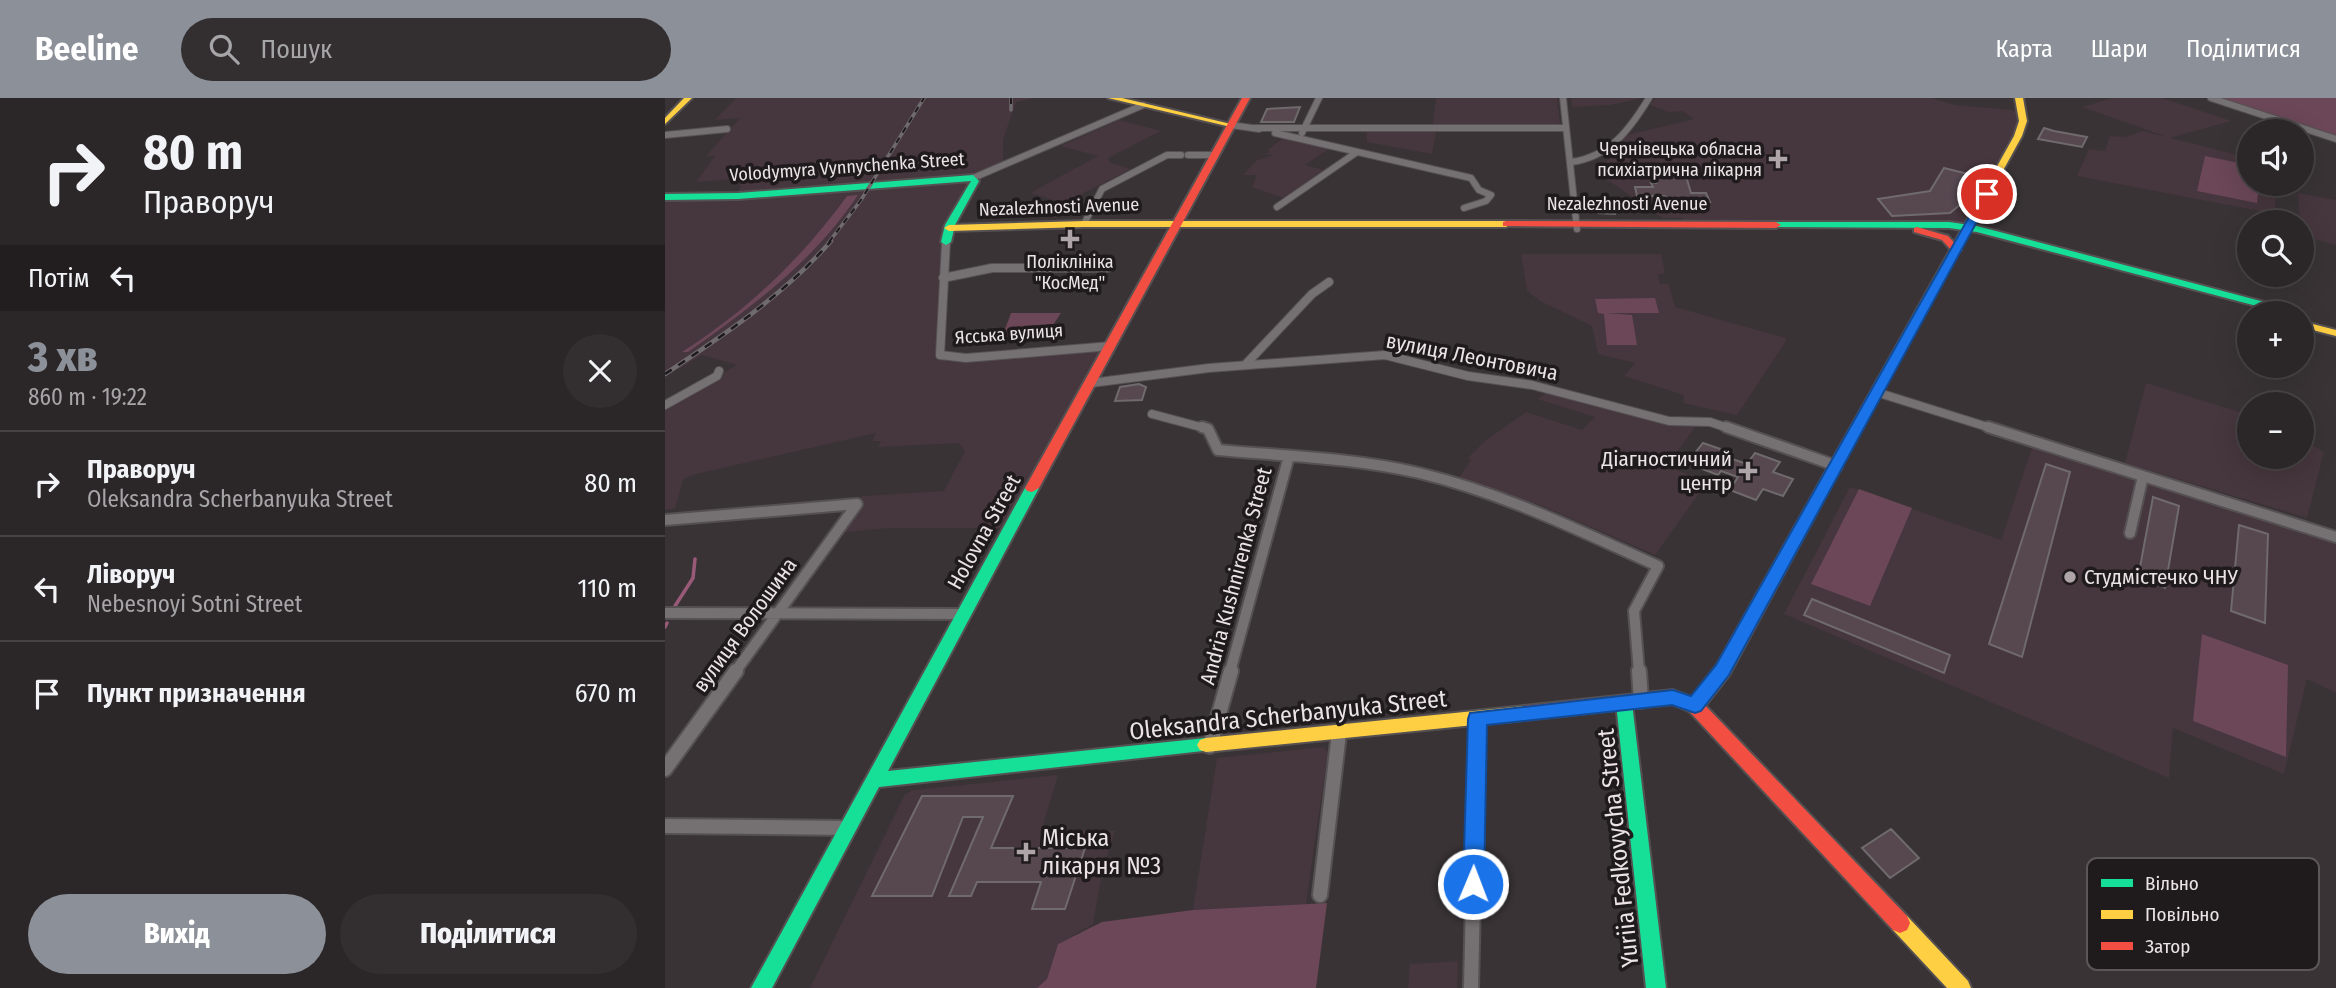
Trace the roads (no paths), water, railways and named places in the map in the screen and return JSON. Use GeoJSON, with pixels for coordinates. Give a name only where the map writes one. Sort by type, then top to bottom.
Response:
{"type":"FeatureCollection","features":[{"type":"Feature","properties":{"kind":"main road"},"geometry":{"type":"LineString","coordinates":[[665,122],[688,98]]}},
{"type":"Feature","properties":{"kind":"main road"},"geometry":{"type":"LineString","coordinates":[[1112,98],[1231,125]]}},
{"type":"Feature","properties":{"kind":"main road","name":"Holovna Street"},"geometry":{"type":"LineString","coordinates":[[761,988],[1150,270],[1247,98]]}},
{"type":"Feature","properties":{"kind":"main road"},"geometry":{"type":"LineString","coordinates":[[1961,988],[1695,706],[1723,670],[2018,136],[2023,121],[2019,98]]}},
{"type":"Feature","properties":{"kind":"main road","name":"Volodymyra Vynnychenka Street"},"geometry":{"type":"LineString","coordinates":[[665,197],[738,196],[973,178]]}},
{"type":"Feature","properties":{"kind":"main road","name":"Ясська вулиця"},"geometry":{"type":"LineString","coordinates":[[951,235],[975,181],[973,178]]}},
{"type":"Feature","properties":{"kind":"main road","name":"Nezalezhnosti Avenue"},"geometry":{"type":"LineString","coordinates":[[951,235],[958,230],[1084,224],[1176,227]]}},
{"type":"Feature","properties":{"kind":"main road","name":"Nezalezhnosti Avenue"},"geometry":{"type":"LineString","coordinates":[[1577,226],[1967,230],[2237,305]]}},
{"type":"Feature","properties":{"kind":"main road","name":"Nezalezhnosti Avenue"},"geometry":{"type":"LineString","coordinates":[[951,235],[1176,227],[1577,226],[1967,230],[2247,301]]}},
{"type":"Feature","properties":{"kind":"main road"},"geometry":{"type":"LineString","coordinates":[[1909,229],[1938,235],[1956,250]]}},
{"type":"Feature","properties":{"kind":"main road"},"geometry":{"type":"LineString","coordinates":[[2314,319],[2336,325]]}},
{"type":"Feature","properties":{"kind":"main road"},"geometry":{"type":"LineString","coordinates":[[2314,327],[2336,333]]}},
{"type":"Feature","properties":{"kind":"main road","name":"Oleksandra Scherbanyuka Street"},"geometry":{"type":"LineString","coordinates":[[874,780],[1673,697],[1695,706]]}},
{"type":"Feature","properties":{"kind":"main road","name":"Yuriia Fedkovycha Street"},"geometry":{"type":"LineString","coordinates":[[1624,703],[1657,988]]}},
{"type":"Feature","properties":{"kind":"street"},"geometry":{"type":"LineString","coordinates":[[1297,138],[1306,128],[1318,98]]}},
{"type":"Feature","properties":{"kind":"street"},"geometry":{"type":"LineString","coordinates":[[1563,98],[1577,226]]}},
{"type":"Feature","properties":{"kind":"street"},"geometry":{"type":"LineString","coordinates":[[1571,162],[1602,155],[1633,124],[1649,98]]}},
{"type":"Feature","properties":{"kind":"street"},"geometry":{"type":"LineString","coordinates":[[2211,98],[2336,139]]}},
{"type":"Feature","properties":{"kind":"street","name":"Volodymyra Vynnychenka Street"},"geometry":{"type":"LineString","coordinates":[[973,178],[1143,105]]}},
{"type":"Feature","properties":{"kind":"street"},"geometry":{"type":"LineString","coordinates":[[1231,125],[1255,128],[1471,178],[1479,190],[1491,195],[1486,201],[1464,208]]}},
{"type":"Feature","properties":{"kind":"street"},"geometry":{"type":"LineString","coordinates":[[1255,128],[1565,128]]}},
{"type":"Feature","properties":{"kind":"street"},"geometry":{"type":"LineString","coordinates":[[665,135],[727,130]]}},
{"type":"Feature","properties":{"kind":"street"},"geometry":{"type":"LineString","coordinates":[[1276,207],[1357,152]]}},
{"type":"Feature","properties":{"kind":"street"},"geometry":{"type":"LineString","coordinates":[[1084,224],[1102,189],[1167,155],[1215,155]]}},
{"type":"Feature","properties":{"kind":"street","name":"Ясська вулиця"},"geometry":{"type":"LineString","coordinates":[[951,235],[943,278],[940,355],[966,358],[1111,346]]}},
{"type":"Feature","properties":{"kind":"street"},"geometry":{"type":"LineString","coordinates":[[943,278],[992,268],[1108,268]]}},
{"type":"Feature","properties":{"kind":"street"},"geometry":{"type":"LineString","coordinates":[[1245,365],[1312,293],[1329,282]]}},
{"type":"Feature","properties":{"kind":"street","name":"вулиця Леонтовича"},"geometry":{"type":"LineString","coordinates":[[1091,383],[1161,372],[1385,355],[1468,376],[1532,385],[1669,421],[1710,422],[1837,466]]}},
{"type":"Feature","properties":{"kind":"street"},"geometry":{"type":"LineString","coordinates":[[665,405],[708,382],[719,374],[719,371]]}},
{"type":"Feature","properties":{"kind":"street"},"geometry":{"type":"LineString","coordinates":[[1876,392],[2336,537]]}},
{"type":"Feature","properties":{"kind":"street"},"geometry":{"type":"LineString","coordinates":[[1152,414],[1208,429],[1218,450],[1360,462],[1419,473],[1485,492],[1658,566],[1634,611],[1641,701]]}},
{"type":"Feature","properties":{"kind":"street","name":"Andria Kushnirenka Street"},"geometry":{"type":"LineString","coordinates":[[1210,746],[1289,456]]}},
{"type":"Feature","properties":{"kind":"street"},"geometry":{"type":"LineString","coordinates":[[2130,533],[2143,476]]}},
{"type":"Feature","properties":{"kind":"street","name":"вулиця Волошина"},"geometry":{"type":"LineString","coordinates":[[665,520],[857,503],[665,769]]}},
{"type":"Feature","properties":{"kind":"street"},"geometry":{"type":"LineString","coordinates":[[665,613],[963,614]]}},
{"type":"Feature","properties":{"kind":"street"},"geometry":{"type":"LineString","coordinates":[[1471,988],[1477,719]]}},
{"type":"Feature","properties":{"kind":"street"},"geometry":{"type":"LineString","coordinates":[[1320,895],[1339,733]]}},
{"type":"Feature","properties":{"kind":"street"},"geometry":{"type":"LineString","coordinates":[[665,826],[849,828]]}},
{"type":"Feature","properties":{"kind":"waterway"},"geometry":{"type":"LineString","coordinates":[[675,606],[693,578],[695,559]]}},
{"type":"Feature","properties":{"kind":"waterway"},"geometry":{"type":"LineString","coordinates":[[665,627],[667,623]]}},
{"type":"Feature","properties":{"kind":"railway"},"geometry":{"type":"LineString","coordinates":[[829,242],[861,200],[924,98]]}},
{"type":"Feature","properties":{"kind":"railway"},"geometry":{"type":"LineString","coordinates":[[1011,98],[1011,110]]}},
{"type":"Feature","properties":{"kind":"railway"},"geometry":{"type":"LineString","coordinates":[[665,374],[773,297],[831,241]]}},
{"type":"Feature","properties":{"kind":"place","name":"Чернівецька обласна психіатрична лікарня"},"geometry":{"type":"Point","coordinates":[1778,159]}},
{"type":"Feature","properties":{"kind":"place","name":"Поліклініка \"КосМед\""},"geometry":{"type":"Point","coordinates":[1070,239]}},
{"type":"Feature","properties":{"kind":"place","name":"Діагностичний центр"},"geometry":{"type":"Point","coordinates":[1748,471]}},
{"type":"Feature","properties":{"kind":"place","name":"Студмістечко ЧНУ"},"geometry":{"type":"Point","coordinates":[2070,577]}},
{"type":"Feature","properties":{"kind":"place","name":"Міська лікарня №3"},"geometry":{"type":"Point","coordinates":[1026,852]}}]}
